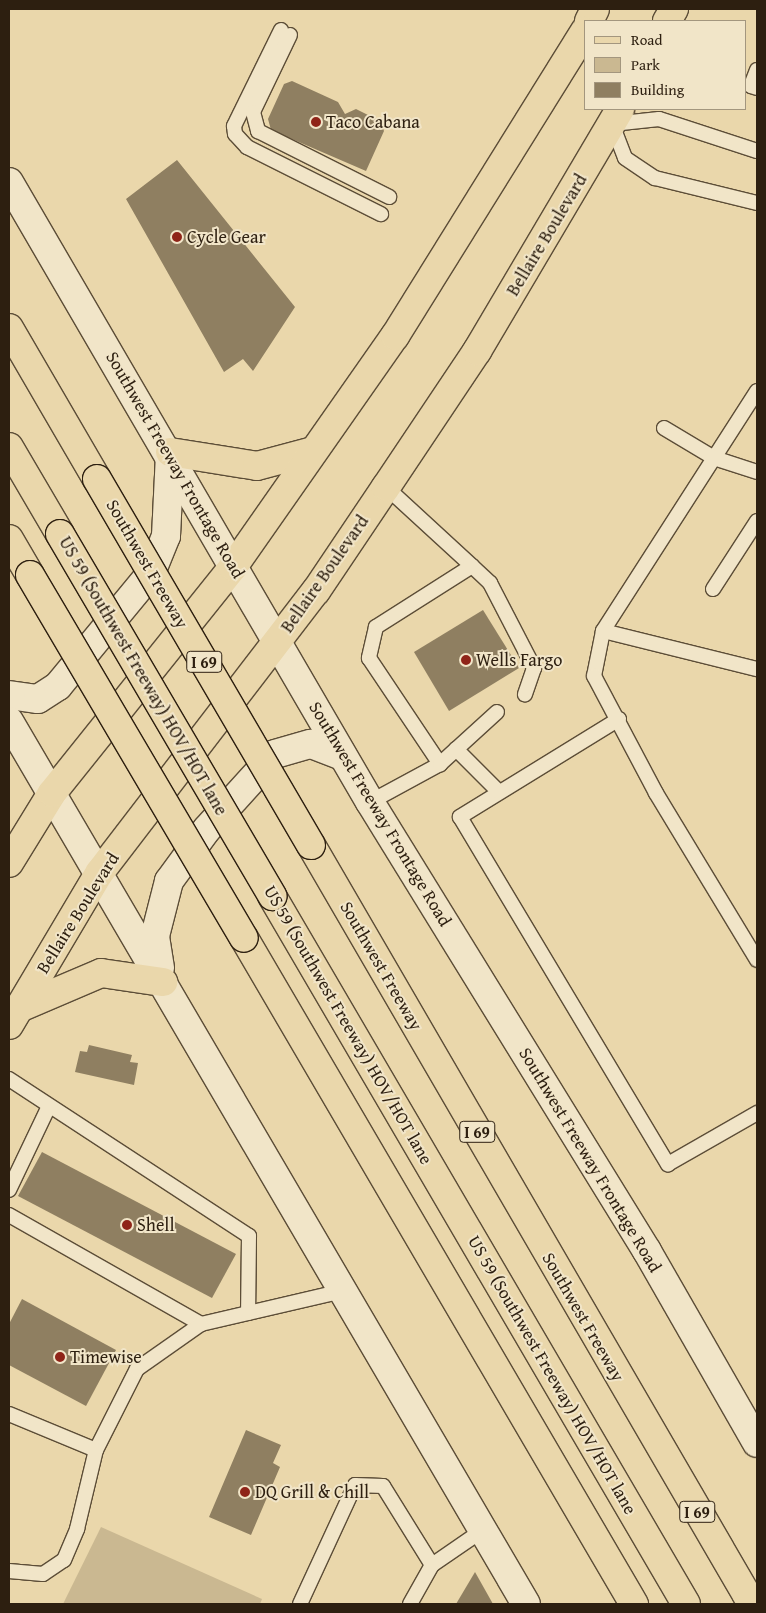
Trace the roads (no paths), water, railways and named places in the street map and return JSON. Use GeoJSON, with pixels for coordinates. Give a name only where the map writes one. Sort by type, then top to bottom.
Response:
{"type":"FeatureCollection","features":[{"type":"Feature","properties":{"kind":"main road"},"geometry":{"type":"LineString","coordinates":[[9,863],[52,793],[233,568],[395,336],[584,33]]}},
{"type":"Feature","properties":{"kind":"main road","name":"Bellaire Boulevard"},"geometry":{"type":"LineString","coordinates":[[14,1016],[100,872],[278,641],[386,487],[477,351],[616,116]]}},
{"type":"Feature","properties":{"kind":"main road","name":"Southwest Freeway Frontage Road"},"geometry":{"type":"LineString","coordinates":[[9,182],[170,452],[233,568],[278,641],[370,802],[647,1251],[757,1442]]}},
{"type":"Feature","properties":{"kind":"main road","name":"Southwest Freeway"},"geometry":{"type":"LineString","coordinates":[[9,328],[752,1604]]}},
{"type":"Feature","properties":{"kind":"main road","name":"US 59 (Southwest Freeway) HOV/HOT lane"},"geometry":{"type":"LineString","coordinates":[[9,447],[686,1604]]}},
{"type":"Feature","properties":{"kind":"main road"},"geometry":{"type":"LineString","coordinates":[[9,695],[38,699],[58,686],[151,573],[166,536],[170,452],[257,466],[313,452]]}},
{"type":"Feature","properties":{"kind":"main road"},"geometry":{"type":"LineString","coordinates":[[9,538],[634,1604]]}},
{"type":"Feature","properties":{"kind":"main road"},"geometry":{"type":"LineString","coordinates":[[9,721],[100,872],[526,1604]]}},
{"type":"Feature","properties":{"kind":"main road"},"geometry":{"type":"LineString","coordinates":[[163,982],[155,936],[169,881],[207,829],[275,754],[311,744],[343,756]]}},
{"type":"Feature","properties":{"kind":"main road"},"geometry":{"type":"LineString","coordinates":[[14,1016],[101,973],[163,982]]}},
{"type":"Feature","properties":{"kind":"lane"},"geometry":{"type":"LineString","coordinates":[[381,214],[247,148],[235,134],[234,126],[286,32],[253,112],[258,130],[389,197]]}},
{"type":"Feature","properties":{"kind":"lane"},"geometry":{"type":"LineString","coordinates":[[757,70],[751,86],[757,88]]}},
{"type":"Feature","properties":{"kind":"lane"},"geometry":{"type":"LineString","coordinates":[[757,151],[659,119],[616,116],[625,158],[655,178],[757,203]]}},
{"type":"Feature","properties":{"kind":"lane"},"geometry":{"type":"LineString","coordinates":[[757,391],[603,631],[594,676],[620,719],[656,794],[757,960]]}},
{"type":"Feature","properties":{"kind":"lane"},"geometry":{"type":"LineString","coordinates":[[664,428],[714,458],[757,472]]}},
{"type":"Feature","properties":{"kind":"lane"},"geometry":{"type":"LineString","coordinates":[[386,487],[490,582],[534,668],[525,694]]}},
{"type":"Feature","properties":{"kind":"lane"},"geometry":{"type":"LineString","coordinates":[[714,589],[757,521]]}},
{"type":"Feature","properties":{"kind":"lane"},"geometry":{"type":"LineString","coordinates":[[440,764],[369,658],[376,627],[472,566]]}},
{"type":"Feature","properties":{"kind":"lane"},"geometry":{"type":"LineString","coordinates":[[603,631],[757,669]]}},
{"type":"Feature","properties":{"kind":"lane"},"geometry":{"type":"LineString","coordinates":[[370,802],[440,764],[497,712]]}},
{"type":"Feature","properties":{"kind":"lane"},"geometry":{"type":"LineString","coordinates":[[620,719],[498,791],[460,817],[668,1164],[757,1113]]}},
{"type":"Feature","properties":{"kind":"lane"},"geometry":{"type":"LineString","coordinates":[[456,749],[498,791]]}},
{"type":"Feature","properties":{"kind":"lane"},"geometry":{"type":"LineString","coordinates":[[9,1079],[249,1236],[248,1313]]}},
{"type":"Feature","properties":{"kind":"lane"},"geometry":{"type":"LineString","coordinates":[[9,1190],[49,1106]]}},
{"type":"Feature","properties":{"kind":"lane"},"geometry":{"type":"LineString","coordinates":[[9,1215],[201,1324]]}},
{"type":"Feature","properties":{"kind":"lane"},"geometry":{"type":"LineString","coordinates":[[9,1570],[43,1574],[64,1560],[77,1529],[96,1450],[137,1369],[201,1324],[343,1291]]}},
{"type":"Feature","properties":{"kind":"lane"},"geometry":{"type":"LineString","coordinates":[[9,1414],[96,1450]]}},
{"type":"Feature","properties":{"kind":"lane"},"geometry":{"type":"LineString","coordinates":[[300,1604],[355,1486],[383,1486],[432,1565]]}},
{"type":"Feature","properties":{"kind":"lane"},"geometry":{"type":"LineString","coordinates":[[410,1604],[432,1565],[483,1530]]}},
{"type":"Feature","properties":{"kind":"place","name":"Taco Cabana"},"geometry":{"type":"Point","coordinates":[316,122]}},
{"type":"Feature","properties":{"kind":"place","name":"Cycle Gear"},"geometry":{"type":"Point","coordinates":[177,237]}},
{"type":"Feature","properties":{"kind":"place","name":"Wells Fargo"},"geometry":{"type":"Point","coordinates":[466,660]}},
{"type":"Feature","properties":{"kind":"place","name":"Shell"},"geometry":{"type":"Point","coordinates":[127,1225]}},
{"type":"Feature","properties":{"kind":"place","name":"Timewise"},"geometry":{"type":"Point","coordinates":[60,1357]}},
{"type":"Feature","properties":{"kind":"place","name":"DQ Grill & Chill"},"geometry":{"type":"Point","coordinates":[245,1492]}}]}
